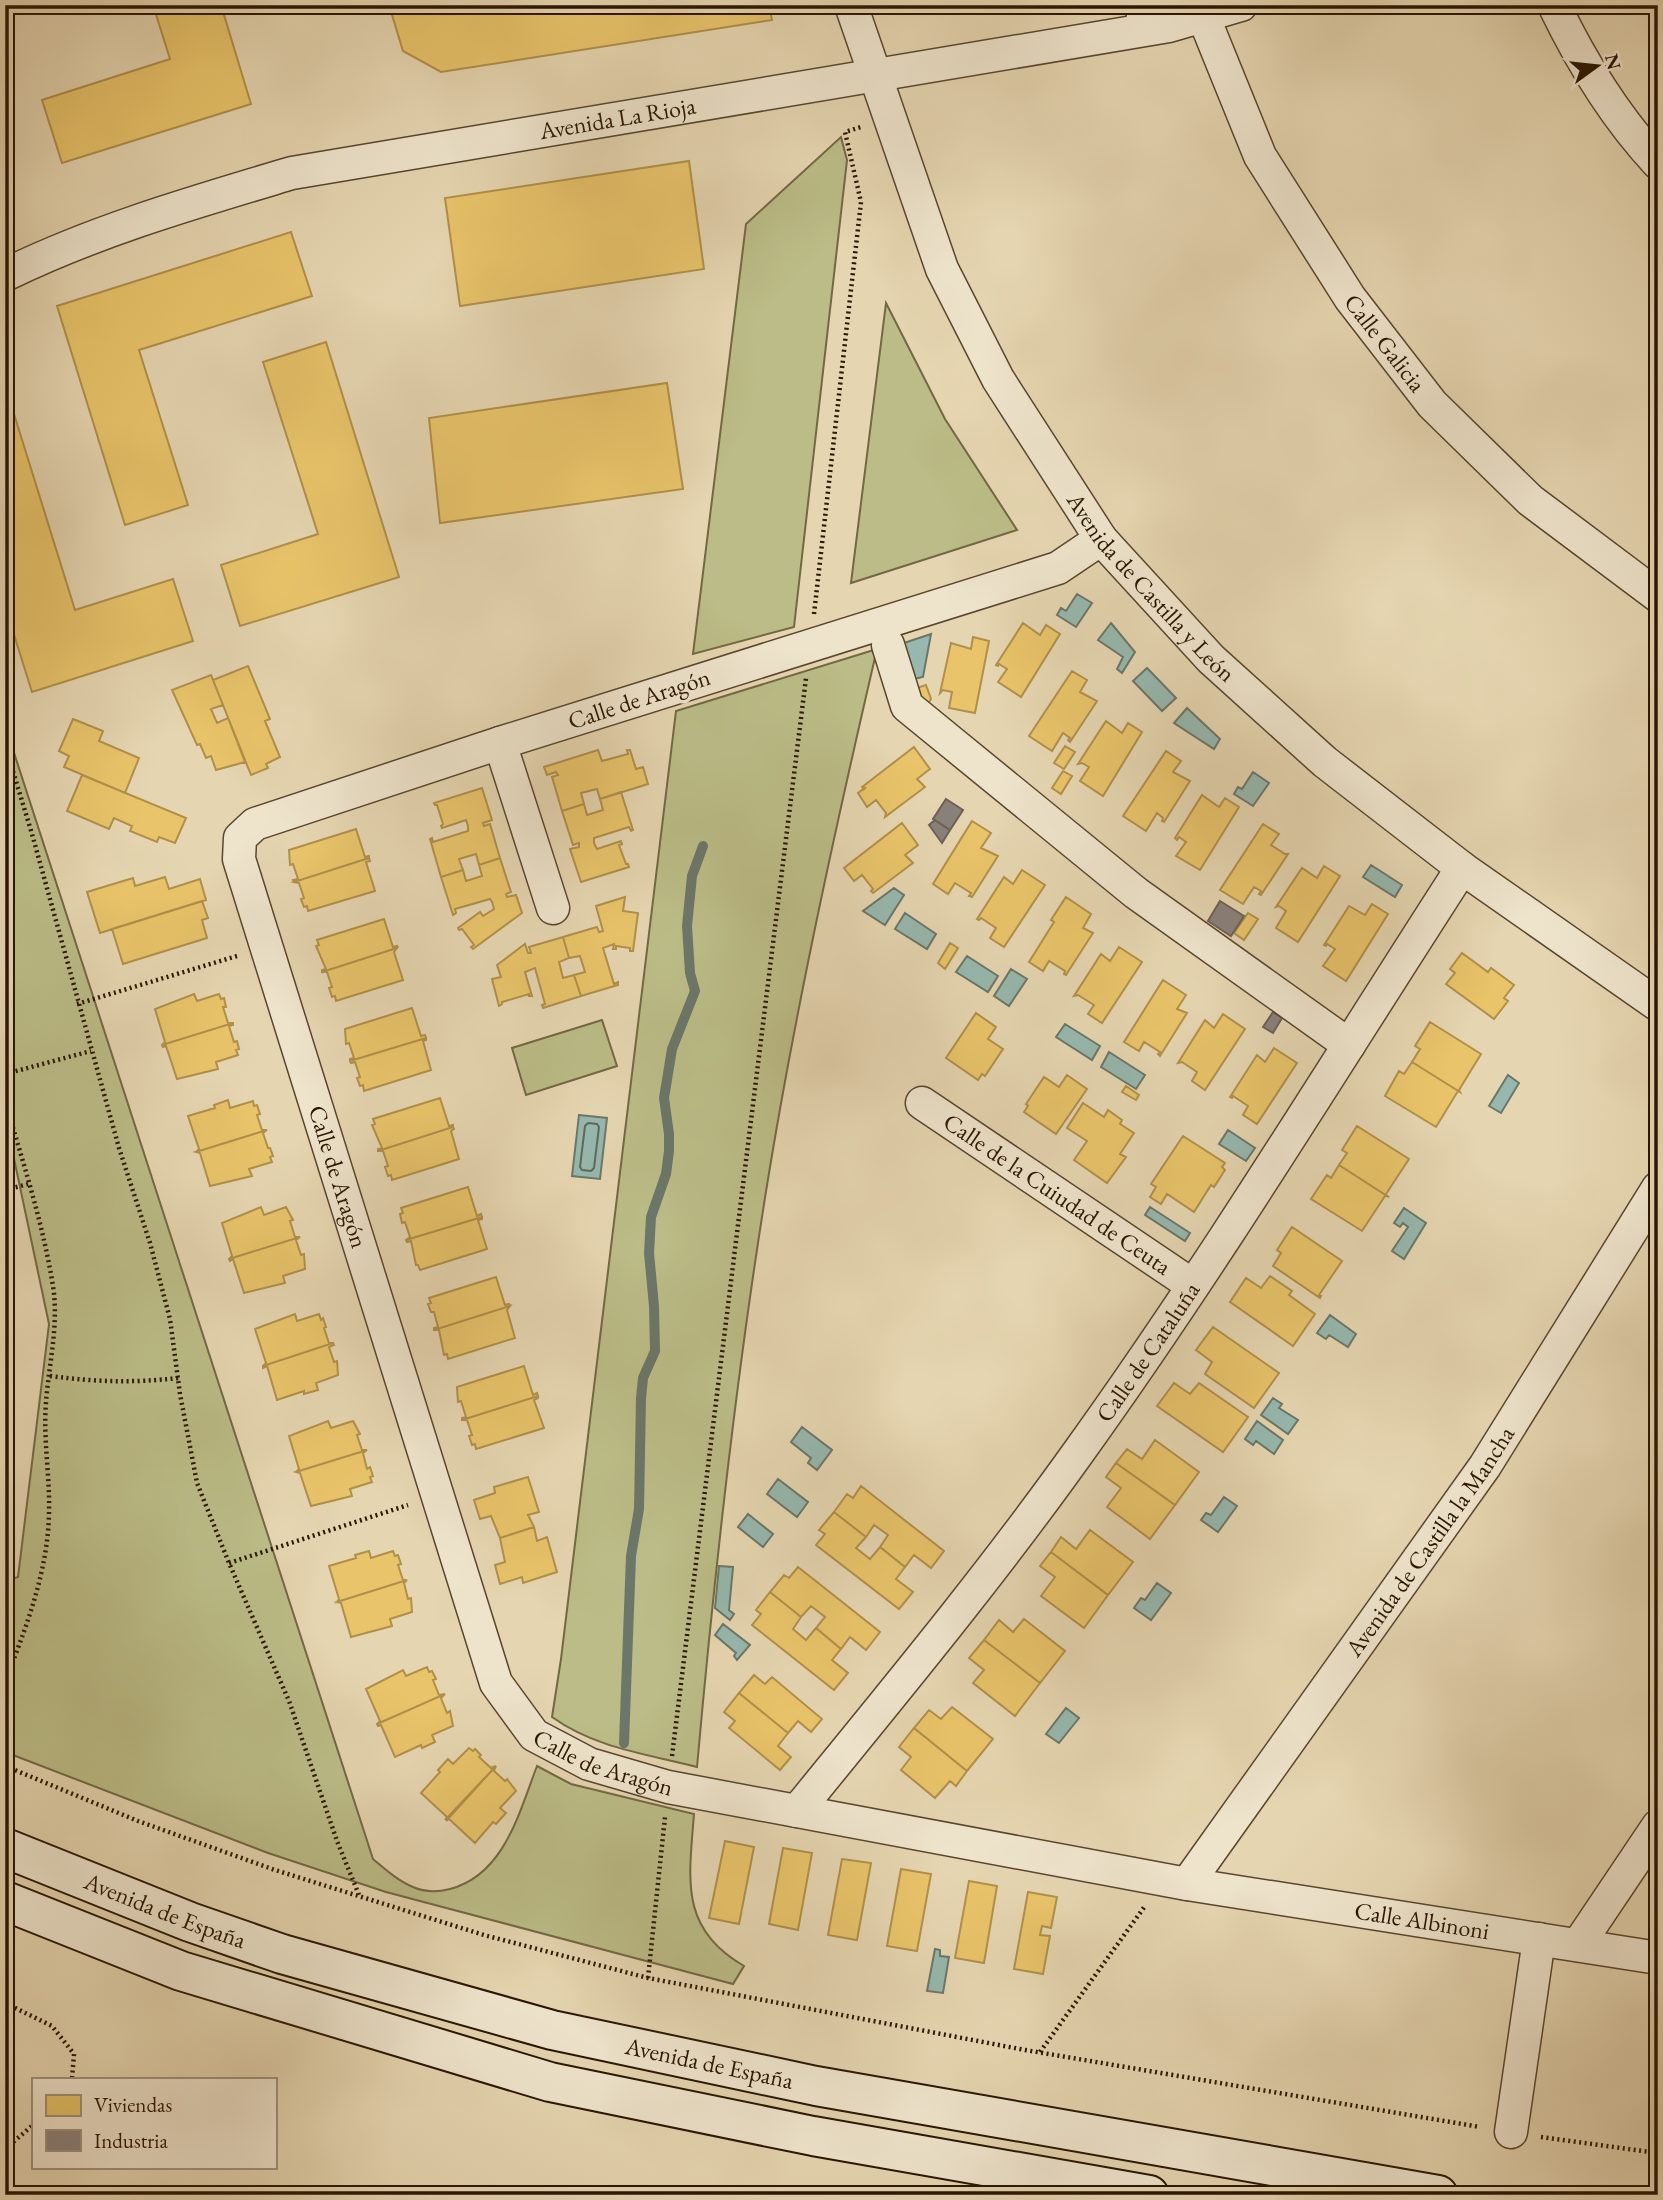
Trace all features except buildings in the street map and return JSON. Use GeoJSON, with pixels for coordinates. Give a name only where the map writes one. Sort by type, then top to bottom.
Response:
{"type":"FeatureCollection","features":[{"type":"Feature","properties":{"kind":"main road","name":"Avenida de España"},"geometry":{"type":"LineString","coordinates":[[5,1848],[190,1922],[282,1954],[552,2030],[816,2086],[1438,2195]]}},
{"type":"Feature","properties":{"kind":"main road","name":"Avenida de España"},"geometry":{"type":"LineString","coordinates":[[5,1901],[181,1971],[550,2082],[813,2136],[1149,2195]]}},
{"type":"Feature","properties":{"kind":"street","name":"Avenida de Castilla y León"},"geometry":{"type":"LineString","coordinates":[[851,5],[888,119],[942,269],[999,379],[1101,539],[1210,659],[1325,762],[1462,868],[1658,1005]]}},
{"type":"Feature","properties":{"kind":"street","name":"Avenida La Rioja"},"geometry":{"type":"LineString","coordinates":[[5,275],[44,256],[153,215],[292,173],[874,76],[1135,19],[1204,18],[1241,5]]}},
{"type":"Feature","properties":{"kind":"street"},"geometry":{"type":"LineString","coordinates":[[1554,5],[1570,40],[1634,137],[1658,163]]}},
{"type":"Feature","properties":{"kind":"street","name":"Calle Galicia"},"geometry":{"type":"LineString","coordinates":[[1204,18],[1260,156],[1350,298],[1432,404],[1530,499],[1658,596]]}},
{"type":"Feature","properties":{"kind":"street","name":"Calle de Aragón"},"geometry":{"type":"LineString","coordinates":[[1101,539],[1058,568],[500,743],[255,824],[240,838],[239,859],[496,1683],[534,1735],[589,1765],[668,1787],[1175,1882]]}},
{"type":"Feature","properties":{"kind":"street"},"geometry":{"type":"LineString","coordinates":[[888,645],[907,706],[1136,893],[1349,1045]]}},
{"type":"Feature","properties":{"kind":"street"},"geometry":{"type":"LineString","coordinates":[[500,743],[553,908]]}},
{"type":"Feature","properties":{"kind":"street","name":"Calle de Cataluña"},"geometry":{"type":"LineString","coordinates":[[797,1811],[925,1655],[1079,1451],[1192,1285],[1462,868]]}},
{"type":"Feature","properties":{"kind":"street","name":"Calle de la Cuiudad de Ceuta"},"geometry":{"type":"LineString","coordinates":[[922,1103],[1192,1285]]}},
{"type":"Feature","properties":{"kind":"street","name":"Avenida de Castilla la Mancha"},"geometry":{"type":"LineString","coordinates":[[1175,1882],[1485,1466],[1658,1188]]}},
{"type":"Feature","properties":{"kind":"street"},"geometry":{"type":"LineString","coordinates":[[1578,1945],[1658,1826]]}},
{"type":"Feature","properties":{"kind":"street","name":"Calle Albinoni"},"geometry":{"type":"LineString","coordinates":[[1175,1882],[1658,1958]]}},
{"type":"Feature","properties":{"kind":"street"},"geometry":{"type":"LineString","coordinates":[[1511,2132],[1539,1940]]}},
{"type":"Feature","properties":{"kind":"path"},"geometry":{"type":"LineString","coordinates":[[648,1978],[668,1787],[810,645],[861,202],[845,132],[888,119]]}},
{"type":"Feature","properties":{"kind":"path"},"geometry":{"type":"LineString","coordinates":[[5,745],[32,834],[77,1004],[150,1243],[170,1319],[197,1483],[289,1701],[337,1841],[359,1896]]}},
{"type":"Feature","properties":{"kind":"path"},"geometry":{"type":"LineString","coordinates":[[77,1004],[267,947]]}},
{"type":"Feature","properties":{"kind":"path"},"geometry":{"type":"LineString","coordinates":[[5,1074],[91,1051]]}},
{"type":"Feature","properties":{"kind":"path"},"geometry":{"type":"LineString","coordinates":[[5,1101],[53,1286],[55,1311],[46,1403],[49,1514],[43,1563],[31,1609],[5,1682]]}},
{"type":"Feature","properties":{"kind":"path"},"geometry":{"type":"LineString","coordinates":[[5,1190],[28,1184]]}},
{"type":"Feature","properties":{"kind":"path"},"geometry":{"type":"LineString","coordinates":[[50,1376],[93,1382],[128,1383],[179,1378]]}},
{"type":"Feature","properties":{"kind":"path"},"geometry":{"type":"LineString","coordinates":[[229,1563],[438,1495]]}},
{"type":"Feature","properties":{"kind":"path"},"geometry":{"type":"LineString","coordinates":[[5,1766],[138,1821],[275,1870],[484,1936],[648,1978],[1040,2052],[1511,2132],[1658,2153]]}},
{"type":"Feature","properties":{"kind":"path"},"geometry":{"type":"LineString","coordinates":[[1040,2052],[1175,1882]]}},
{"type":"Feature","properties":{"kind":"path"},"geometry":{"type":"LineString","coordinates":[[5,2003],[52,2026],[74,2054],[72,2078]]}},
{"type":"Feature","properties":{"kind":"path"},"geometry":{"type":"LineString","coordinates":[[5,2149],[32,2126]]}},
{"type":"Feature","properties":{"kind":"green space"},"geometry":{"type":"Polygon","coordinates":[[[841,137],[847,160],[794,627],[693,654],[746,224],[841,137]]]}},
{"type":"Feature","properties":{"kind":"green space"},"geometry":{"type":"Polygon","coordinates":[[[886,303],[945,419],[1017,530],[851,583],[886,303]]]}},
{"type":"Feature","properties":{"kind":"green space"},"geometry":{"type":"Polygon","coordinates":[[[877,649],[819,907],[770,1167],[728,1466],[697,1767],[604,1743],[569,1728],[552,1717],[676,711],[877,649]]]}},
{"type":"Feature","properties":{"kind":"green space"},"geometry":{"type":"Polygon","coordinates":[[[5,725],[373,1859],[402,1882],[422,1890],[445,1890],[469,1882],[497,1856],[507,1840],[537,1766],[571,1784],[694,1814],[690,1881],[693,1900],[698,1919],[708,1936],[723,1952],[744,1966],[733,1984],[386,1892],[268,1853],[5,1752],[5,1581],[18,1577],[49,1324],[9,1135],[5,1127],[5,725]]]}},
{"type":"Feature","properties":{"kind":"green space"},"geometry":{"type":"Polygon","coordinates":[[[602,1020],[617,1066],[526,1095],[512,1048],[602,1020]]]}},
{"type":"Feature","properties":{"kind":"water"},"geometry":{"type":"Polygon","coordinates":[[[1077,594],[1092,603],[1076,627],[1057,615],[1061,608],[1066,611],[1077,594]]]}},
{"type":"Feature","properties":{"kind":"water"},"geometry":{"type":"Polygon","coordinates":[[[1111,623],[1135,652],[1122,673],[1117,669],[1123,657],[1098,640],[1111,623]]]}},
{"type":"Feature","properties":{"kind":"water"},"geometry":{"type":"Polygon","coordinates":[[[931,634],[923,677],[914,679],[904,643],[931,634]]]}},
{"type":"Feature","properties":{"kind":"water"},"geometry":{"type":"Polygon","coordinates":[[[1147,668],[1176,698],[1162,711],[1133,681],[1147,668]]]}},
{"type":"Feature","properties":{"kind":"water"},"geometry":{"type":"Polygon","coordinates":[[[1187,708],[1220,739],[1214,749],[1174,723],[1187,708]]]}},
{"type":"Feature","properties":{"kind":"water"},"geometry":{"type":"Polygon","coordinates":[[[1253,772],[1269,783],[1253,806],[1234,794],[1238,787],[1242,789],[1253,772]]]}},
{"type":"Feature","properties":{"kind":"water"},"geometry":{"type":"Polygon","coordinates":[[[1371,865],[1402,885],[1395,897],[1363,877],[1371,865]]]}},
{"type":"Feature","properties":{"kind":"water"},"geometry":{"type":"Polygon","coordinates":[[[894,888],[904,895],[885,925],[863,911],[894,888]]]}},
{"type":"Feature","properties":{"kind":"water"},"geometry":{"type":"Polygon","coordinates":[[[905,913],[936,934],[927,949],[895,929],[905,913]]]}},
{"type":"Feature","properties":{"kind":"water"},"geometry":{"type":"Polygon","coordinates":[[[967,956],[998,976],[988,992],[956,972],[967,956]]]}},
{"type":"Feature","properties":{"kind":"water"},"geometry":{"type":"Polygon","coordinates":[[[1011,969],[1027,979],[1009,1006],[994,996],[1011,969]]]}},
{"type":"Feature","properties":{"kind":"water"},"geometry":{"type":"Polygon","coordinates":[[[1065,1024],[1100,1046],[1092,1060],[1056,1037],[1065,1024]]]}},
{"type":"Feature","properties":{"kind":"water"},"geometry":{"type":"Polygon","coordinates":[[[1109,1052],[1145,1075],[1136,1089],[1101,1067],[1109,1052]]]}},
{"type":"Feature","properties":{"kind":"water"},"geometry":{"type":"Polygon","coordinates":[[[1508,1075],[1519,1083],[1501,1113],[1489,1106],[1508,1075]]]}},
{"type":"Feature","properties":{"kind":"water"},"geometry":{"type":"Polygon","coordinates":[[[579,1115],[607,1118],[600,1179],[572,1176],[579,1115]]]}},
{"type":"Feature","properties":{"kind":"water"},"geometry":{"type":"Polygon","coordinates":[[[1228,1130],[1255,1148],[1246,1161],[1219,1144],[1228,1130]]]}},
{"type":"Feature","properties":{"kind":"water"},"geometry":{"type":"Polygon","coordinates":[[[1150,1207],[1190,1233],[1185,1241],[1145,1215],[1150,1207]]]}},
{"type":"Feature","properties":{"kind":"water"},"geometry":{"type":"Polygon","coordinates":[[[1404,1208],[1426,1223],[1404,1259],[1392,1251],[1408,1227],[1403,1223],[1400,1227],[1394,1223],[1404,1208]]]}},
{"type":"Feature","properties":{"kind":"water"},"geometry":{"type":"Polygon","coordinates":[[[1330,1315],[1356,1334],[1348,1347],[1329,1335],[1326,1339],[1317,1333],[1330,1315]]]}},
{"type":"Feature","properties":{"kind":"water"},"geometry":{"type":"Polygon","coordinates":[[[1273,1398],[1282,1404],[1279,1408],[1298,1420],[1288,1434],[1261,1415],[1273,1398]]]}},
{"type":"Feature","properties":{"kind":"water"},"geometry":{"type":"Polygon","coordinates":[[[1257,1421],[1283,1440],[1274,1454],[1256,1441],[1253,1445],[1245,1439],[1257,1421]]]}},
{"type":"Feature","properties":{"kind":"water"},"geometry":{"type":"Polygon","coordinates":[[[802,1427],[832,1450],[817,1470],[808,1463],[811,1458],[791,1442],[802,1427]]]}},
{"type":"Feature","properties":{"kind":"water"},"geometry":{"type":"Polygon","coordinates":[[[778,1479],[808,1502],[797,1517],[767,1494],[778,1479]]]}},
{"type":"Feature","properties":{"kind":"water"},"geometry":{"type":"Polygon","coordinates":[[[1224,1497],[1237,1506],[1218,1532],[1201,1520],[1206,1513],[1211,1515],[1224,1497]]]}},
{"type":"Feature","properties":{"kind":"water"},"geometry":{"type":"Polygon","coordinates":[[[748,1514],[773,1534],[763,1547],[738,1527],[748,1514]]]}},
{"type":"Feature","properties":{"kind":"water"},"geometry":{"type":"Polygon","coordinates":[[[719,1566],[733,1567],[729,1610],[734,1614],[730,1620],[715,1608],[719,1566]]]}},
{"type":"Feature","properties":{"kind":"water"},"geometry":{"type":"Polygon","coordinates":[[[1157,1583],[1171,1593],[1151,1620],[1134,1608],[1141,1598],[1145,1600],[1157,1583]]]}},
{"type":"Feature","properties":{"kind":"water"},"geometry":{"type":"Polygon","coordinates":[[[723,1624],[750,1645],[737,1660],[734,1656],[736,1653],[715,1635],[723,1624]]]}},
{"type":"Feature","properties":{"kind":"water"},"geometry":{"type":"Polygon","coordinates":[[[1066,1708],[1079,1718],[1059,1743],[1046,1734],[1066,1708]]]}},
{"type":"Feature","properties":{"kind":"water"},"geometry":{"type":"Polygon","coordinates":[[[935,1949],[940,1950],[940,1956],[949,1957],[943,1993],[927,1991],[935,1949]]]}},
{"type":"Feature","properties":{"kind":"waterway"},"geometry":{"type":"LineString","coordinates":[[624,1743],[631,1556],[639,1509],[641,1398],[643,1378],[655,1351],[649,1253],[651,1217],[666,1174],[669,1151],[664,1098],[672,1049],[695,991],[690,973],[687,926],[692,876],[703,846]]}}]}
